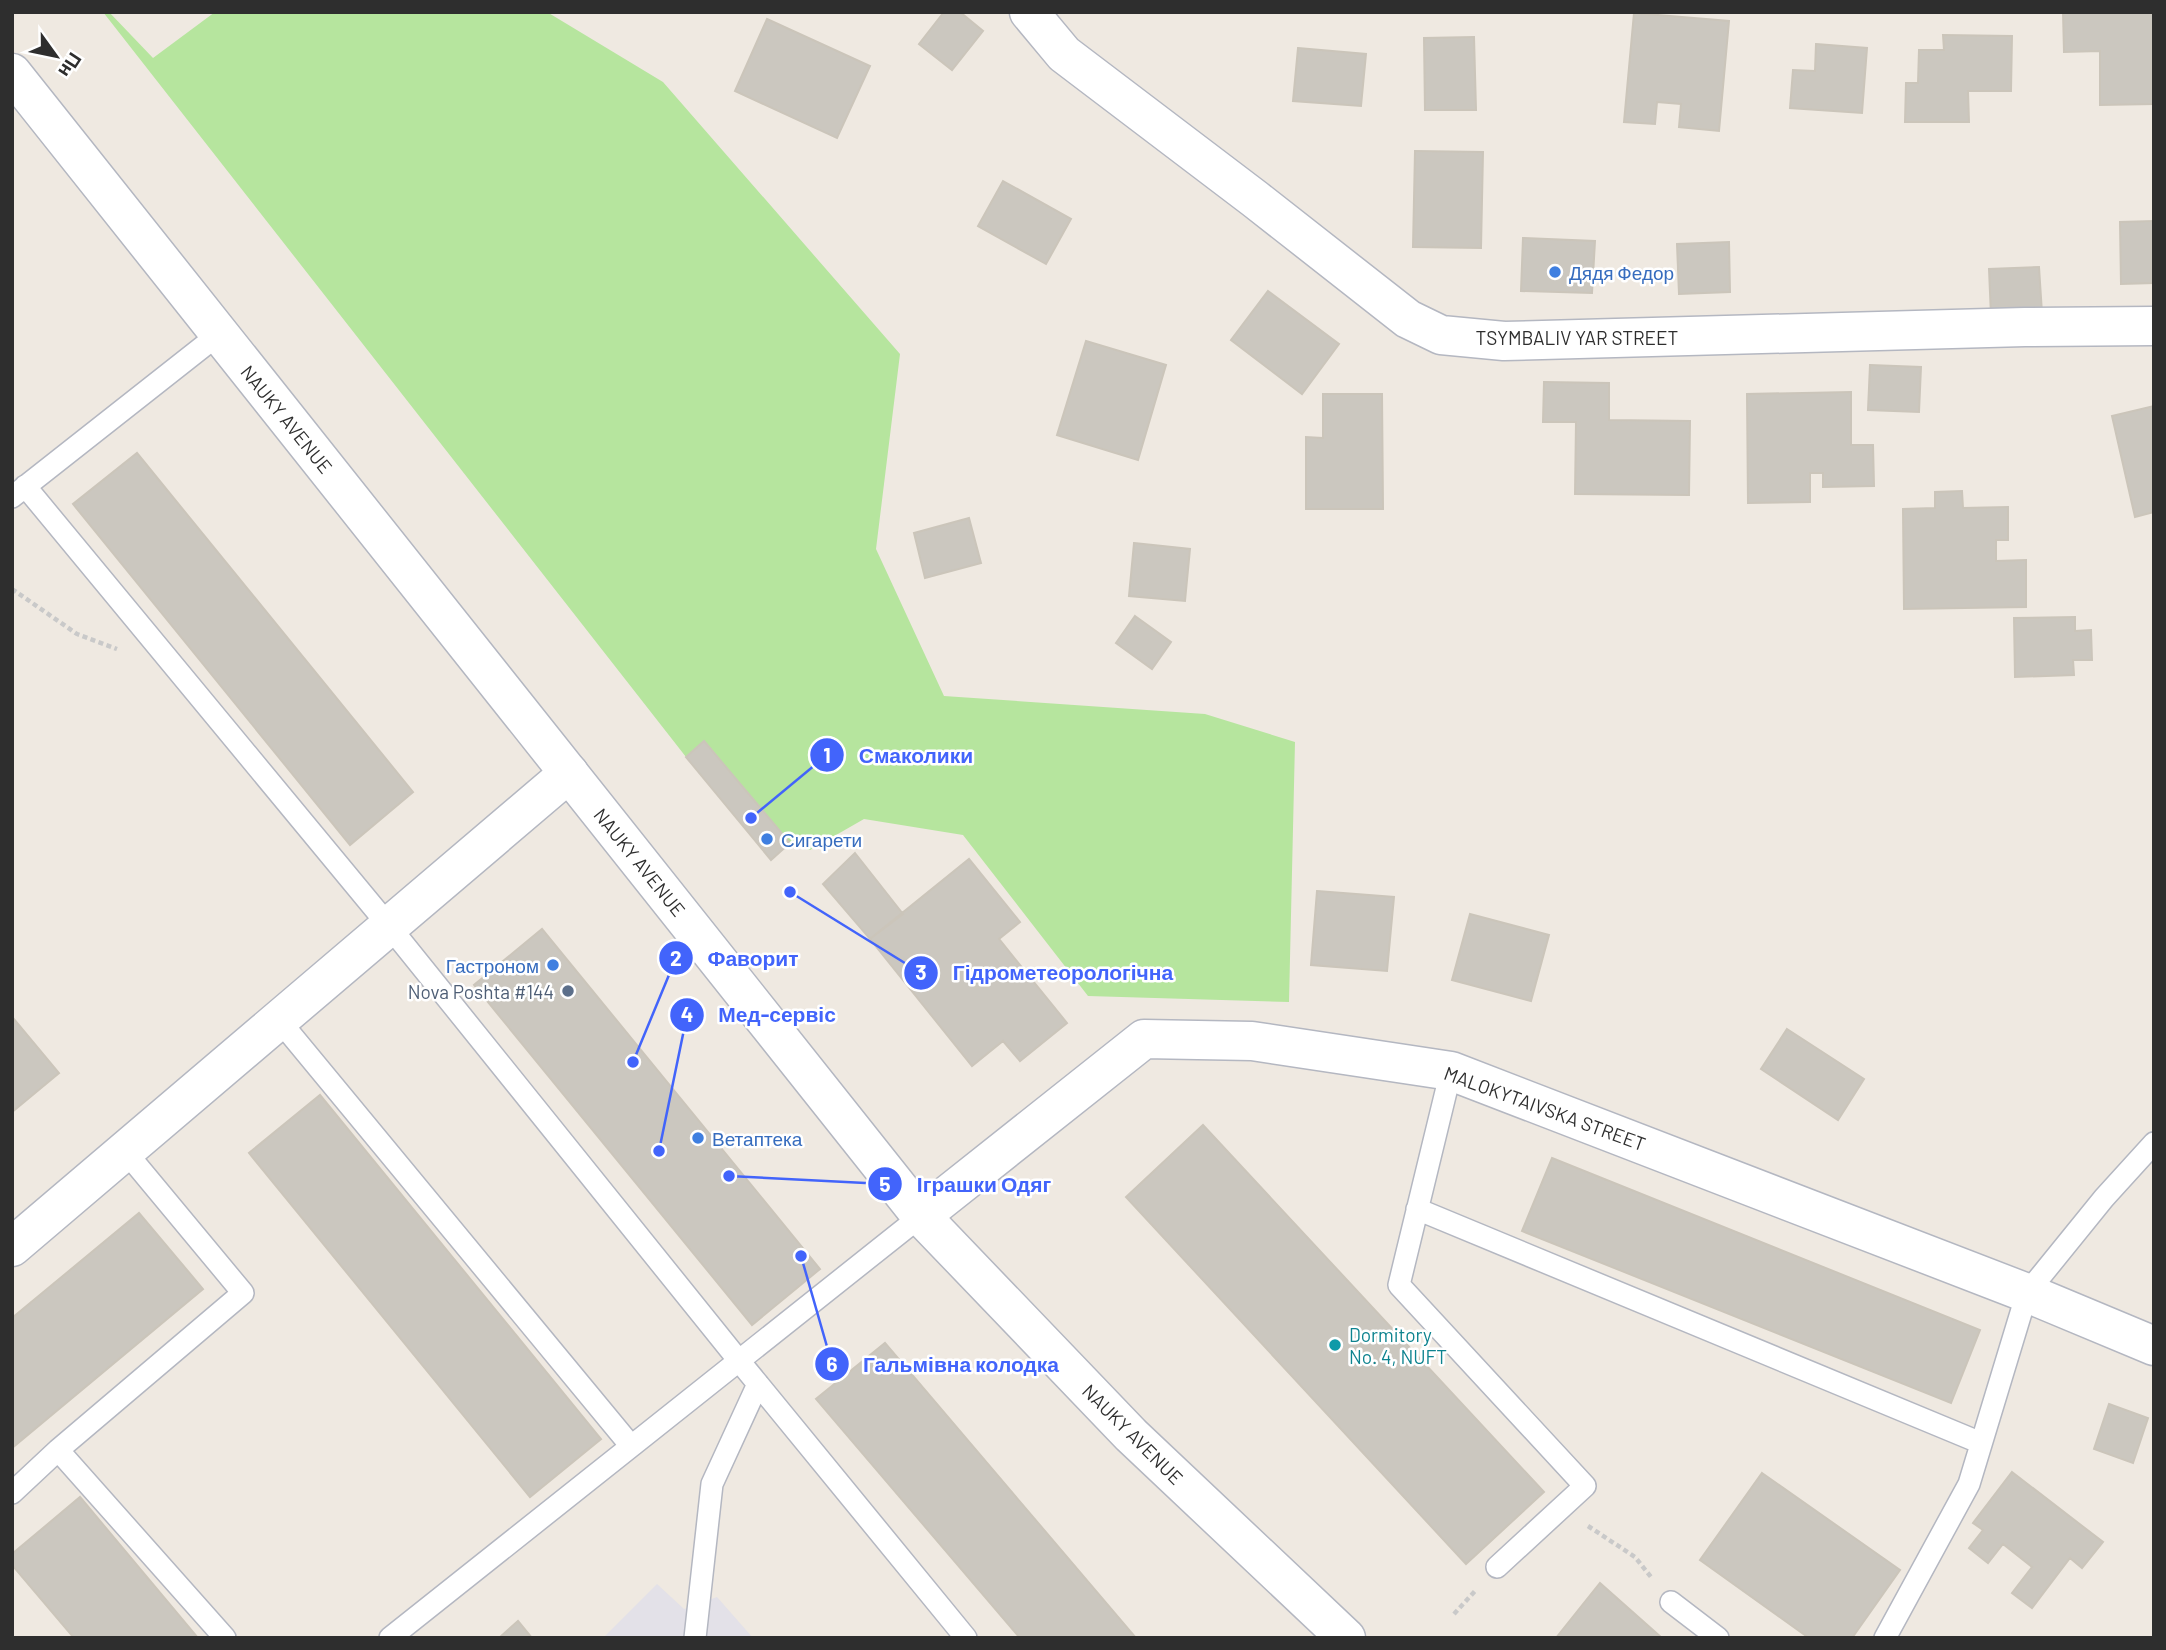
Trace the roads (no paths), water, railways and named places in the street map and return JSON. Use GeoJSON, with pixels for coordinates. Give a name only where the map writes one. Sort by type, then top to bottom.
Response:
{"type":"FeatureCollection","features":[{"type":"Feature","properties":{"kind":"street","name":"TSYMBALIV YAR STREET"},"geometry":{"type":"LineString","coordinates":[[1029,12],[1064,54],[1408,319],[1441,335],[1504,341],[2025,327],[2154,327]]}},
{"type":"Feature","properties":{"kind":"street","name":"NAUKY AVENUE"},"geometry":{"type":"LineString","coordinates":[[12,73],[921,1216],[1131,1435],[1346,1638]]}},
{"type":"Feature","properties":{"kind":"street"},"geometry":{"type":"LineString","coordinates":[[12,1247],[569,773]]}},
{"type":"Feature","properties":{"kind":"street","name":"MALOKYTAIVSKA STREET"},"geometry":{"type":"LineString","coordinates":[[921,1216],[1144,1039],[1252,1041],[1451,1071],[2026,1293],[2154,1346]]}},
{"type":"Feature","properties":{"kind":"lane"},"geometry":{"type":"LineString","coordinates":[[219,334],[18,491],[169,662],[389,926],[966,1638]]}},
{"type":"Feature","properties":{"kind":"lane"},"geometry":{"type":"LineString","coordinates":[[279,1020],[631,1446]]}},
{"type":"Feature","properties":{"kind":"lane"},"geometry":{"type":"LineString","coordinates":[[1451,1071],[1399,1285],[1585,1486],[1497,1567]]}},
{"type":"Feature","properties":{"kind":"lane"},"geometry":{"type":"LineString","coordinates":[[1885,1638],[1969,1485],[2026,1293],[2104,1198],[2154,1143]]}},
{"type":"Feature","properties":{"kind":"lane"},"geometry":{"type":"LineString","coordinates":[[12,1493],[58,1450],[243,1293],[125,1151]]}},
{"type":"Feature","properties":{"kind":"lane"},"geometry":{"type":"LineString","coordinates":[[1417,1209],[1982,1444]]}},
{"type":"Feature","properties":{"kind":"lane"},"geometry":{"type":"LineString","coordinates":[[390,1638],[921,1216]]}},
{"type":"Feature","properties":{"kind":"lane"},"geometry":{"type":"LineString","coordinates":[[695,1638],[712,1484],[758,1384]]}},
{"type":"Feature","properties":{"kind":"lane"},"geometry":{"type":"LineString","coordinates":[[58,1450],[225,1638]]}},
{"type":"Feature","properties":{"kind":"lane"},"geometry":{"type":"LineString","coordinates":[[1671,1602],[1718,1638]]}},
{"type":"Feature","properties":{"kind":"place","name":"Дядя Федор"},"geometry":{"type":"Point","coordinates":[1555,272]}},
{"type":"Feature","properties":{"kind":"place","name":"Смаколики"},"geometry":{"type":"Point","coordinates":[751,818]}},
{"type":"Feature","properties":{"kind":"place","name":"Сигарети"},"geometry":{"type":"Point","coordinates":[767,839]}},
{"type":"Feature","properties":{"kind":"place","name":"Гідрометеорологічна"},"geometry":{"type":"Point","coordinates":[790,892]}},
{"type":"Feature","properties":{"kind":"place","name":"Гастроном"},"geometry":{"type":"Point","coordinates":[553,965]}},
{"type":"Feature","properties":{"kind":"place","name":"Nova Poshta #144"},"geometry":{"type":"Point","coordinates":[568,991]}},
{"type":"Feature","properties":{"kind":"place","name":"Фаворит"},"geometry":{"type":"Point","coordinates":[633,1062]}},
{"type":"Feature","properties":{"kind":"place","name":"Ветаптека"},"geometry":{"type":"Point","coordinates":[698,1138]}},
{"type":"Feature","properties":{"kind":"place","name":"Мед-сервіс"},"geometry":{"type":"Point","coordinates":[659,1151]}},
{"type":"Feature","properties":{"kind":"place","name":"Іграшки Одяг"},"geometry":{"type":"Point","coordinates":[729,1176]}},
{"type":"Feature","properties":{"kind":"place","name":"Гальмівна колодка"},"geometry":{"type":"Point","coordinates":[801,1256]}},
{"type":"Feature","properties":{"kind":"place","name":"Dormitory No. 4, NUFT"},"geometry":{"type":"Point","coordinates":[1335,1345]}}]}
